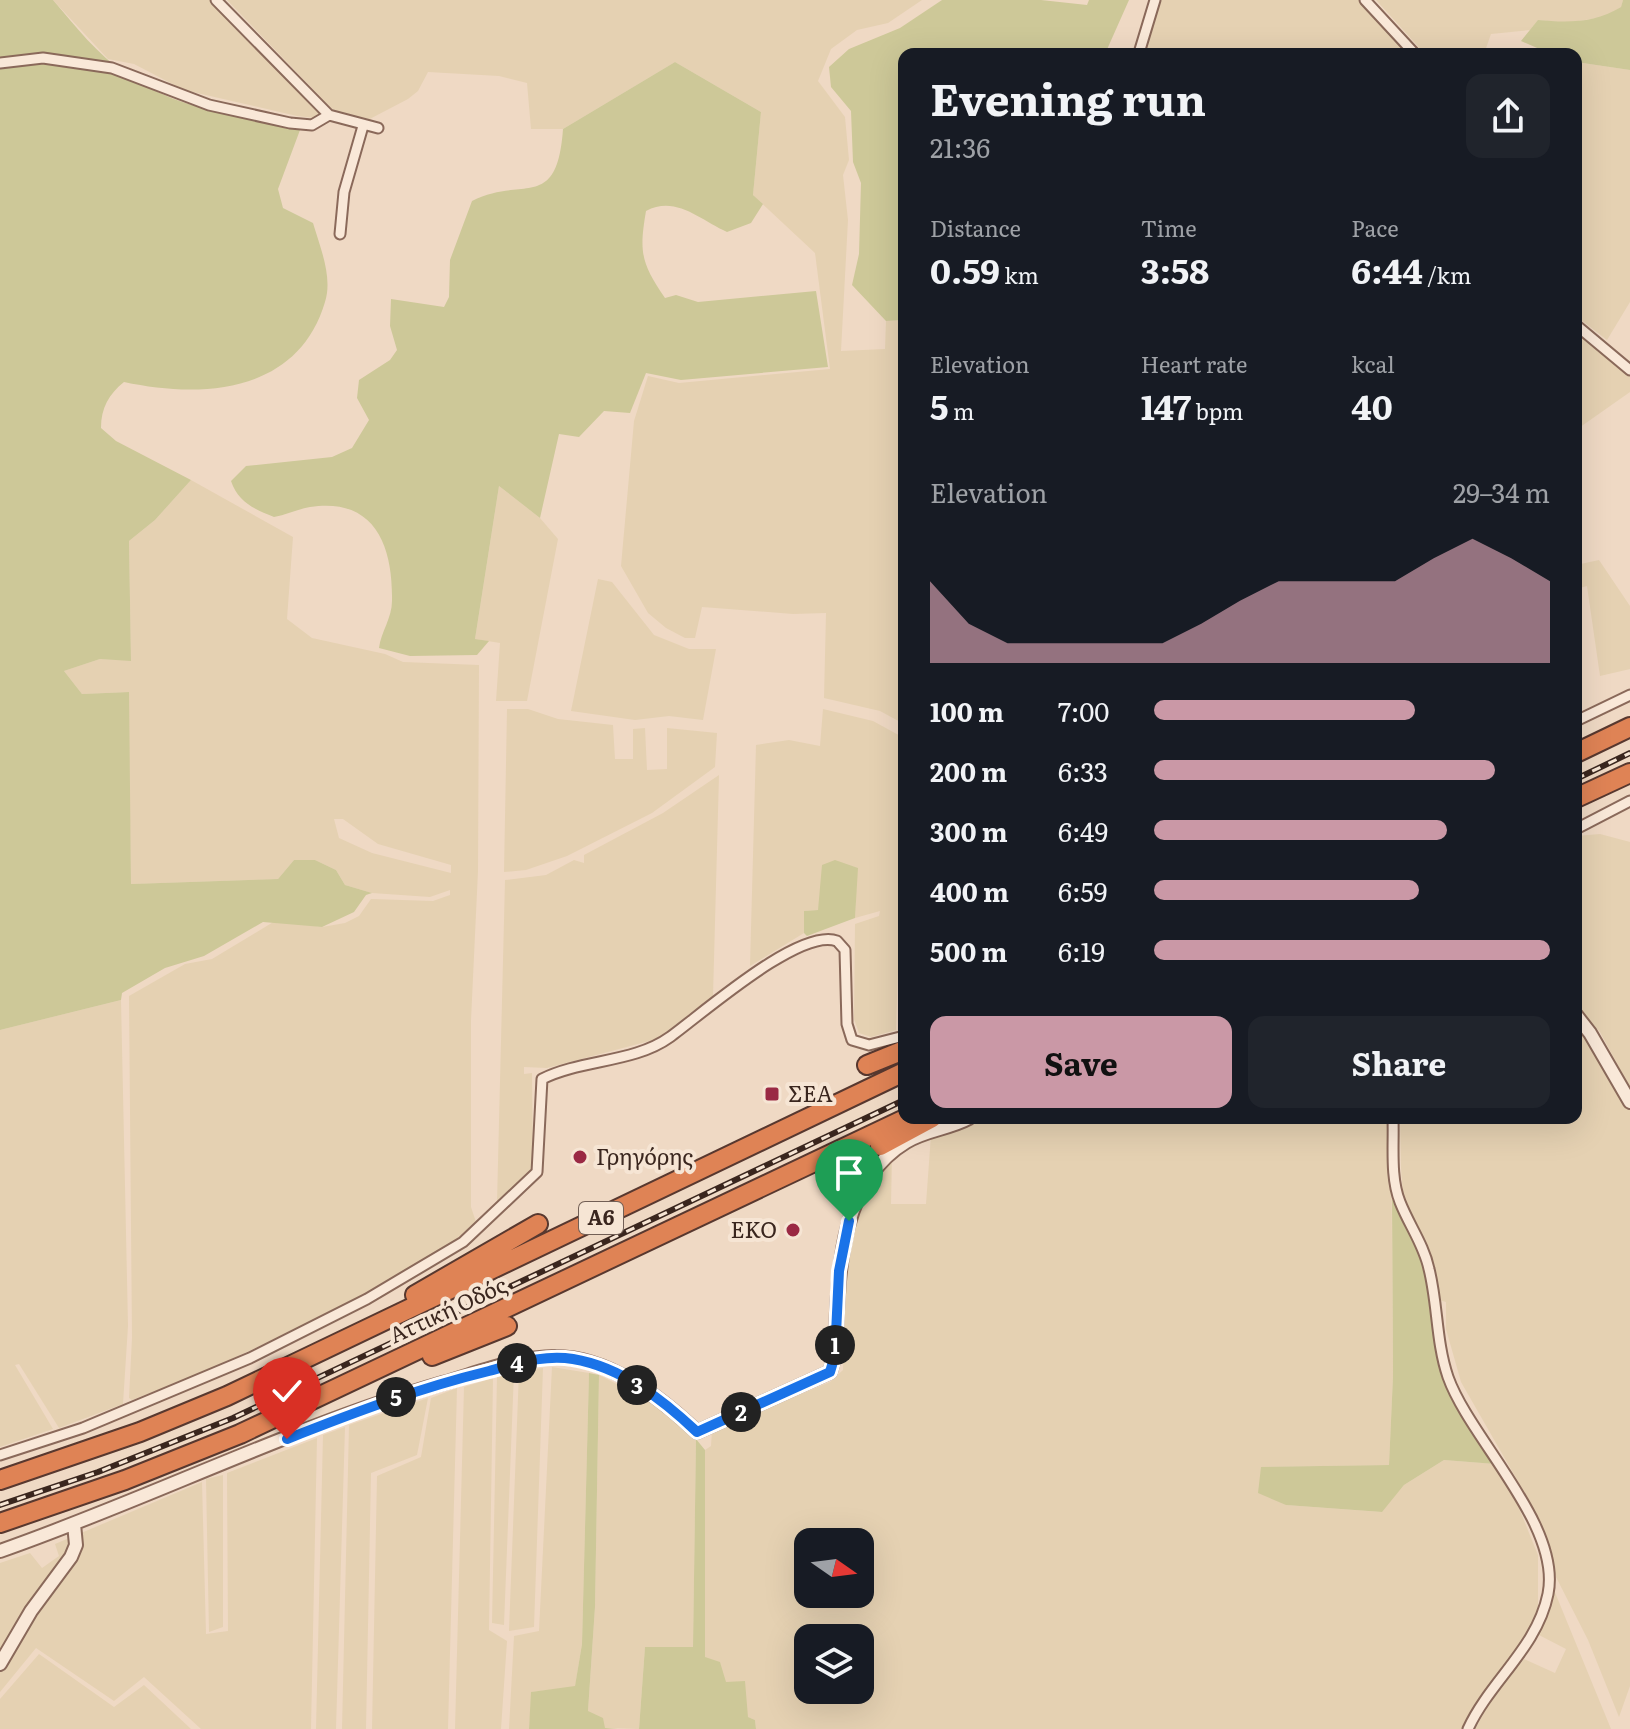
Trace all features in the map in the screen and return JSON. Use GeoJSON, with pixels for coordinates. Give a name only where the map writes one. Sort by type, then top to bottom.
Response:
{"type":"FeatureCollection","features":[{"type":"Feature","properties":{"kind":"highway"},"geometry":{"type":"LineString","coordinates":[[1582,750],[1630,727]]}},
{"type":"Feature","properties":{"kind":"highway"},"geometry":{"type":"LineString","coordinates":[[1582,795],[1630,773]]}},
{"type":"Feature","properties":{"kind":"highway"},"geometry":{"type":"LineString","coordinates":[[867,1065],[898,1052]]}},
{"type":"Feature","properties":{"kind":"highway","name":"Αττική Οδός"},"geometry":{"type":"LineString","coordinates":[[0,1480],[175,1418],[339,1344],[898,1075]]}},
{"type":"Feature","properties":{"kind":"highway","name":"Αττική Οδός"},"geometry":{"type":"LineString","coordinates":[[0,1523],[187,1456],[354,1381],[898,1122]]}},
{"type":"Feature","properties":{"kind":"highway"},"geometry":{"type":"LineString","coordinates":[[880,1146],[921,1124]]}},
{"type":"Feature","properties":{"kind":"highway"},"geometry":{"type":"LineString","coordinates":[[339,1344],[388,1311],[538,1224]]}},
{"type":"Feature","properties":{"kind":"highway"},"geometry":{"type":"LineString","coordinates":[[354,1381],[393,1372],[507,1326]]}},
{"type":"Feature","properties":{"kind":"street"},"geometry":{"type":"LineString","coordinates":[[216,0],[329,115],[378,128]]}},
{"type":"Feature","properties":{"kind":"street"},"geometry":{"type":"LineString","coordinates":[[1141,48],[1155,0]]}},
{"type":"Feature","properties":{"kind":"street"},"geometry":{"type":"LineString","coordinates":[[1365,0],[1409,48]]}},
{"type":"Feature","properties":{"kind":"street"},"geometry":{"type":"LineString","coordinates":[[0,63],[43,58],[112,68],[209,105],[290,123],[312,125],[329,115]]}},
{"type":"Feature","properties":{"kind":"street"},"geometry":{"type":"LineString","coordinates":[[340,234],[344,192],[363,126]]}},
{"type":"Feature","properties":{"kind":"street"},"geometry":{"type":"LineString","coordinates":[[1582,330],[1630,370]]}},
{"type":"Feature","properties":{"kind":"street"},"geometry":{"type":"LineString","coordinates":[[1582,718],[1630,695]]}},
{"type":"Feature","properties":{"kind":"street"},"geometry":{"type":"LineString","coordinates":[[1582,826],[1630,801]]}},
{"type":"Feature","properties":{"kind":"street"},"geometry":{"type":"LineString","coordinates":[[0,1455],[83,1428],[250,1358],[367,1299],[463,1242],[537,1172],[542,1079],[650,1049],[760,968],[819,939],[837,941],[845,950],[847,1024],[852,1040],[869,1045],[898,1038]]}},
{"type":"Feature","properties":{"kind":"street"},"geometry":{"type":"LineString","coordinates":[[1582,1023],[1630,1102]]}},
{"type":"Feature","properties":{"kind":"street"},"geometry":{"type":"LineString","coordinates":[[0,1551],[389,1399],[530,1360],[555,1357],[603,1369],[648,1390],[697,1432],[830,1372],[843,1241],[870,1176],[879,1162],[908,1140],[952,1124]]}},
{"type":"Feature","properties":{"kind":"street"},"geometry":{"type":"LineString","coordinates":[[1393,1124],[1394,1182],[1399,1201],[1426,1255],[1448,1376],[1472,1422],[1516,1487],[1550,1576],[1543,1612],[1532,1637],[1468,1729]]}},
{"type":"Feature","properties":{"kind":"street"},"geometry":{"type":"LineString","coordinates":[[0,1664],[31,1611],[71,1557],[76,1545],[74,1524]]}},
{"type":"Feature","properties":{"kind":"shaded area"},"geometry":{"type":"Polygon","coordinates":[[[0,0],[53,0],[106,58],[126,74],[166,96],[210,110],[300,130],[278,189],[283,208],[313,223],[325,262],[327,292],[312,332],[293,355],[270,372],[244,382],[215,388],[185,389],[124,382],[114,391],[104,408],[101,428],[116,441],[191,480],[155,520],[129,541],[131,661],[100,659],[64,671],[82,694],[129,692],[131,884],[278,879],[294,860],[315,860],[336,870],[345,885],[372,893],[366,895],[354,912],[322,927],[263,922],[204,956],[165,968],[122,993],[121,1000],[0,1030],[0,0]]]}},
{"type":"Feature","properties":{"kind":"shaded area"},"geometry":{"type":"Polygon","coordinates":[[[53,0],[212,0],[321,113],[315,118],[297,116],[184,90],[134,64],[108,59],[53,0]]]}},
{"type":"Feature","properties":{"kind":"shaded area"},"geometry":{"type":"Polygon","coordinates":[[[227,0],[922,0],[888,23],[857,30],[831,49],[818,81],[845,117],[849,160],[843,175],[848,220],[841,351],[885,349],[886,321],[898,320],[898,721],[880,711],[824,698],[826,613],[793,614],[702,607],[695,638],[685,638],[648,613],[621,566],[634,421],[648,376],[679,383],[830,369],[815,253],[753,195],[761,112],[675,62],[563,129],[531,129],[527,83],[499,76],[428,72],[418,91],[408,99],[364,122],[332,109],[227,0]]]}},
{"type":"Feature","properties":{"kind":"shaded area"},"geometry":{"type":"Polygon","coordinates":[[[942,0],[1041,0],[1087,5],[1089,0],[1129,0],[1108,48],[898,48],[898,320],[886,321],[852,285],[859,254],[861,183],[853,162],[851,111],[831,87],[829,67],[849,49],[900,28],[942,0]]]}},
{"type":"Feature","properties":{"kind":"shaded area"},"geometry":{"type":"Polygon","coordinates":[[[1159,0],[1360,0],[1402,48],[1143,48],[1159,0]]]}},
{"type":"Feature","properties":{"kind":"shaded area"},"geometry":{"type":"Polygon","coordinates":[[[1376,0],[1623,0],[1621,7],[1605,17],[1565,23],[1539,20],[1530,30],[1491,34],[1486,48],[1420,48],[1376,0]]]}},
{"type":"Feature","properties":{"kind":"shaded area"},"geometry":{"type":"Polygon","coordinates":[[[1623,0],[1630,0],[1630,70],[1582,63],[1582,48],[1537,48],[1521,41],[1538,20],[1591,19],[1621,7],[1623,0]]]}},
{"type":"Feature","properties":{"kind":"shaded area"},"geometry":{"type":"Polygon","coordinates":[[[675,62],[761,112],[753,195],[763,204],[751,223],[727,232],[678,207],[657,207],[646,211],[643,247],[651,275],[665,298],[676,295],[698,302],[816,291],[828,367],[681,380],[646,373],[630,413],[604,411],[579,437],[559,434],[540,518],[499,486],[475,639],[489,641],[477,655],[410,656],[379,648],[392,601],[389,562],[376,530],[365,518],[332,506],[310,507],[274,517],[242,500],[231,481],[246,466],[332,457],[352,448],[369,420],[357,398],[359,380],[390,360],[397,350],[390,326],[391,299],[444,307],[449,297],[450,260],[472,201],[545,182],[553,172],[559,155],[563,129],[675,62]]]}},
{"type":"Feature","properties":{"kind":"shaded area"},"geometry":{"type":"Polygon","coordinates":[[[1582,63],[1630,70],[1630,302],[1607,340],[1582,321],[1582,63]]]}},
{"type":"Feature","properties":{"kind":"shaded area"},"geometry":{"type":"Polygon","coordinates":[[[1582,336],[1630,375],[1630,392],[1582,426],[1582,336]]]}},
{"type":"Feature","properties":{"kind":"shaded area"},"geometry":{"type":"Polygon","coordinates":[[[191,480],[293,537],[287,619],[312,638],[385,654],[403,662],[479,665],[478,871],[471,1020],[471,1207],[476,1222],[446,1248],[357,1301],[199,1374],[132,1400],[129,1398],[132,1338],[129,996],[185,964],[212,959],[275,921],[322,927],[345,923],[359,916],[371,899],[433,901],[450,895],[450,890],[430,897],[372,893],[345,885],[336,870],[315,860],[294,860],[278,879],[131,884],[128,692],[82,694],[64,671],[100,659],[131,660],[129,541],[155,520],[191,480]],[[334,819],[339,838],[372,853],[451,873],[451,865],[378,844],[343,819],[334,819]]]}},
{"type":"Feature","properties":{"kind":"shaded area"},"geometry":{"type":"Polygon","coordinates":[[[499,486],[540,518],[558,539],[527,701],[496,701],[500,643],[475,639],[499,486]]]}},
{"type":"Feature","properties":{"kind":"shaded area"},"geometry":{"type":"Polygon","coordinates":[[[1599,560],[1630,606],[1630,669],[1600,676],[1587,586],[1582,587],[1582,564],[1599,560]]]}},
{"type":"Feature","properties":{"kind":"shaded area"},"geometry":{"type":"Polygon","coordinates":[[[598,579],[612,582],[654,635],[689,649],[716,649],[703,720],[669,716],[635,720],[571,711],[598,579]]]}},
{"type":"Feature","properties":{"kind":"shaded area"},"geometry":{"type":"Polygon","coordinates":[[[507,709],[528,709],[558,719],[613,725],[615,759],[633,759],[633,729],[645,728],[647,770],[667,769],[667,728],[717,733],[715,767],[652,813],[567,856],[526,870],[504,872],[507,709]]]}},
{"type":"Feature","properties":{"kind":"shaded area"},"geometry":{"type":"Polygon","coordinates":[[[823,709],[873,721],[898,735],[896,1030],[871,1037],[859,1033],[854,1019],[855,924],[879,916],[880,911],[855,918],[857,868],[835,861],[818,910],[804,911],[804,933],[750,966],[756,745],[789,740],[820,746],[823,709]]]}},
{"type":"Feature","properties":{"kind":"shaded area"},"geometry":{"type":"Polygon","coordinates":[[[719,775],[713,996],[657,1039],[547,1068],[524,1067],[524,1074],[532,1073],[533,1167],[497,1203],[505,880],[546,875],[574,860],[584,863],[584,855],[663,813],[719,775]]]}},
{"type":"Feature","properties":{"kind":"shaded area"},"geometry":{"type":"Polygon","coordinates":[[[1600,834],[1630,842],[1630,1088],[1600,1032],[1582,1012],[1582,836],[1600,834]]]}},
{"type":"Feature","properties":{"kind":"shaded area"},"geometry":{"type":"Polygon","coordinates":[[[835,860],[858,868],[855,918],[807,936],[804,933],[804,911],[818,910],[822,865],[835,860]]]}},
{"type":"Feature","properties":{"kind":"shaded area"},"geometry":{"type":"Polygon","coordinates":[[[121,1000],[128,1326],[123,1404],[59,1428],[19,1364],[15,1365],[53,1429],[0,1447],[0,1030],[121,1000]]]}},
{"type":"Feature","properties":{"kind":"shaded area"},"geometry":{"type":"Polygon","coordinates":[[[1582,1031],[1630,1106],[1630,1686],[1619,1717],[1588,1640],[1556,1577],[1524,1492],[1461,1382],[1446,1329],[1446,1302],[1439,1300],[1435,1269],[1403,1196],[1400,1124],[1582,1124],[1582,1031]]]}},
{"type":"Feature","properties":{"kind":"shaded area"},"geometry":{"type":"Polygon","coordinates":[[[962,1124],[1391,1124],[1393,1376],[1389,1465],[1261,1467],[1286,1505],[1381,1512],[1404,1485],[1444,1460],[1495,1464],[1512,1491],[1538,1555],[1538,1612],[1531,1630],[1477,1703],[1464,1729],[756,1729],[755,1720],[748,1717],[705,1657],[705,1450],[711,1446],[712,1431],[830,1382],[843,1370],[847,1245],[876,1175],[892,1156],[891,1204],[926,1204],[931,1135],[962,1124]]]}},
{"type":"Feature","properties":{"kind":"shaded area"},"geometry":{"type":"Polygon","coordinates":[[[1392,1199],[1421,1255],[1450,1395],[1495,1464],[1444,1460],[1404,1485],[1382,1512],[1286,1505],[1258,1493],[1261,1467],[1389,1465],[1393,1376],[1392,1199]]]}},
{"type":"Feature","properties":{"kind":"shaded area"},"geometry":{"type":"Polygon","coordinates":[[[552,1367],[589,1373],[582,1644],[575,1687],[532,1692],[529,1729],[509,1729],[514,1636],[539,1631],[552,1367]]]}},
{"type":"Feature","properties":{"kind":"shaded area"},"geometry":{"type":"Polygon","coordinates":[[[543,1368],[534,1627],[509,1631],[519,1371],[543,1368]]]}},
{"type":"Feature","properties":{"kind":"shaded area"},"geometry":{"type":"Polygon","coordinates":[[[514,1372],[504,1625],[492,1623],[497,1377],[514,1372]]]}},
{"type":"Feature","properties":{"kind":"shaded area"},"geometry":{"type":"Polygon","coordinates":[[[589,1373],[599,1375],[595,1607],[588,1711],[603,1718],[605,1728],[618,1729],[529,1729],[531,1692],[575,1686],[582,1644],[589,1373]]]}},
{"type":"Feature","properties":{"kind":"shaded area"},"geometry":{"type":"Polygon","coordinates":[[[599,1375],[648,1400],[696,1439],[693,1648],[645,1647],[639,1729],[605,1728],[588,1711],[595,1607],[599,1375]]]}},
{"type":"Feature","properties":{"kind":"shaded area"},"geometry":{"type":"Polygon","coordinates":[[[493,1378],[489,1630],[507,1641],[501,1729],[455,1729],[464,1387],[493,1378]]]}},
{"type":"Feature","properties":{"kind":"shaded area"},"geometry":{"type":"Polygon","coordinates":[[[457,1388],[448,1729],[372,1729],[377,1476],[421,1457],[431,1398],[457,1388]]]}},
{"type":"Feature","properties":{"kind":"shaded area"},"geometry":{"type":"Polygon","coordinates":[[[428,1398],[417,1455],[371,1473],[366,1729],[342,1729],[349,1425],[428,1398]]]}},
{"type":"Feature","properties":{"kind":"shaded area"},"geometry":{"type":"Polygon","coordinates":[[[345,1427],[336,1729],[316,1729],[323,1435],[345,1427]]]}},
{"type":"Feature","properties":{"kind":"shaded area"},"geometry":{"type":"Polygon","coordinates":[[[317,1438],[311,1729],[201,1729],[144,1677],[114,1701],[36,1648],[0,1692],[0,1563],[30,1553],[42,1568],[59,1556],[55,1544],[202,1482],[206,1634],[228,1631],[227,1473],[317,1438]]]}},
{"type":"Feature","properties":{"kind":"shaded area"},"geometry":{"type":"Polygon","coordinates":[[[696,1439],[705,1450],[705,1657],[720,1662],[726,1682],[745,1681],[748,1717],[755,1720],[756,1729],[639,1729],[645,1647],[693,1647],[696,1439]]]}},
{"type":"Feature","properties":{"kind":"shaded area"},"geometry":{"type":"Polygon","coordinates":[[[223,1475],[223,1627],[209,1632],[206,1479],[223,1475]]]}},
{"type":"Feature","properties":{"kind":"shaded area"},"geometry":{"type":"Polygon","coordinates":[[[1554,1590],[1611,1729],[1475,1729],[1497,1690],[1524,1659],[1555,1673],[1566,1649],[1537,1634],[1554,1590]]]}},
{"type":"Feature","properties":{"kind":"shaded area"},"geometry":{"type":"Polygon","coordinates":[[[39,1654],[114,1707],[144,1685],[191,1729],[0,1729],[0,1699],[39,1654]]]}},
{"type":"Feature","properties":{"kind":"railway"},"geometry":{"type":"LineString","coordinates":[[1582,776],[1630,753]]}},
{"type":"Feature","properties":{"kind":"railway"},"geometry":{"type":"LineString","coordinates":[[0,1505],[98,1472],[233,1418],[898,1103]]}},
{"type":"Feature","properties":{"kind":"place","name":"ΣΕΑ"},"geometry":{"type":"Point","coordinates":[772,1094]}},
{"type":"Feature","properties":{"kind":"place","name":"Γρηγόρης"},"geometry":{"type":"Point","coordinates":[580,1157]}},
{"type":"Feature","properties":{"kind":"place","name":"EKO"},"geometry":{"type":"Point","coordinates":[793,1230]}},
{"type":"Feature","properties":{"kind":"route"},"geometry":{"type":"LineString","coordinates":[[287,1439],[389,1399],[470,1375],[555,1357],[593,1365],[648,1390],[697,1432],[830,1372],[835,1355],[839,1271],[849,1221]]}}]}
